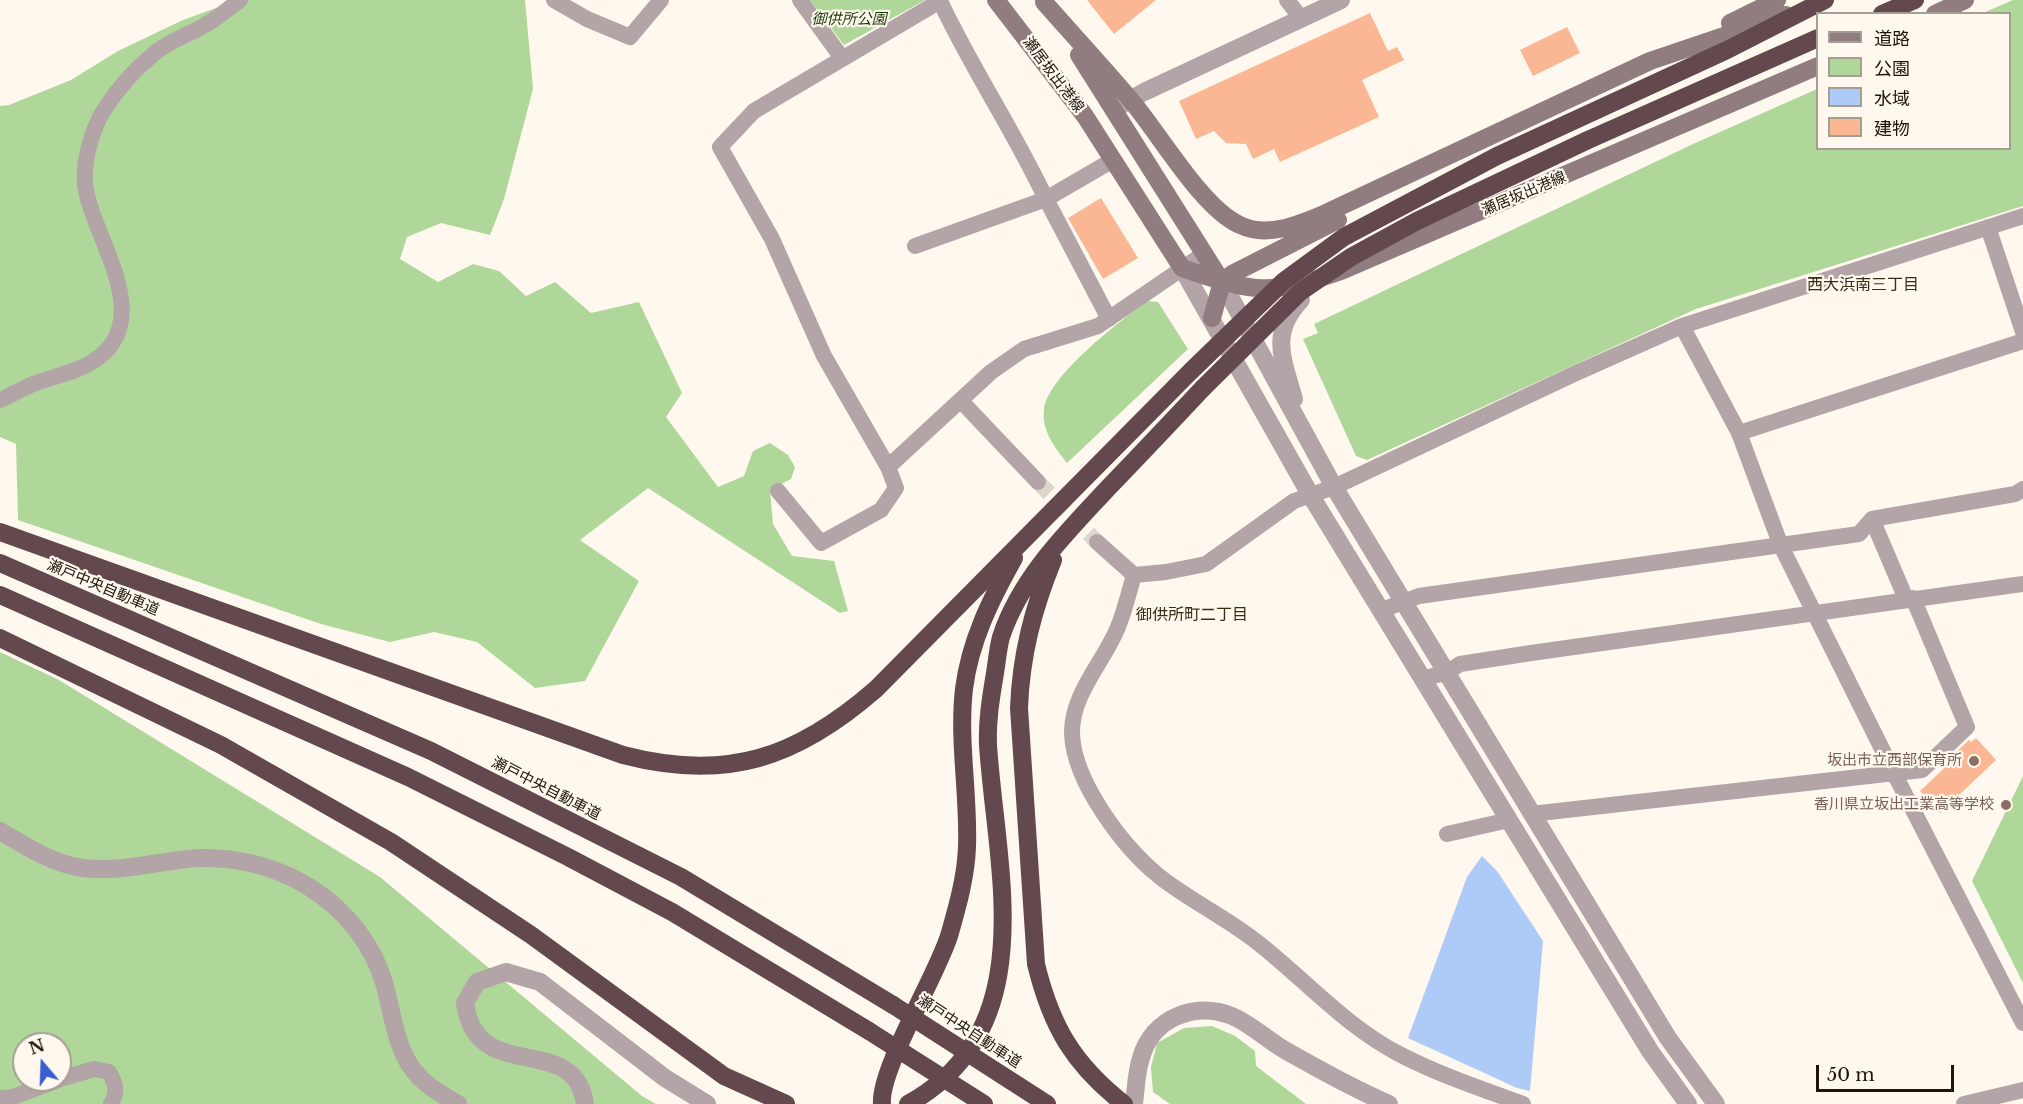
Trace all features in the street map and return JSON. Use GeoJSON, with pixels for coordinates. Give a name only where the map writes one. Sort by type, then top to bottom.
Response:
{"type":"FeatureCollection","features":[{"type":"Feature","properties":{"kind":"highway"},"geometry":{"type":"LineString","coordinates":[[0,532],[585,743],[651,762],[680,766],[740,762],[771,755],[802,744],[826,729],[876,689],[1191,371],[1284,281],[1344,237],[1497,156],[1727,50],[1825,0]]}},
{"type":"Feature","properties":{"kind":"highway"},"geometry":{"type":"LineString","coordinates":[[1887,12],[1915,0]]}},
{"type":"Feature","properties":{"kind":"highway"},"geometry":{"type":"LineString","coordinates":[[908,1104],[929,1093],[957,1064],[981,1032],[992,1006],[999,975],[1004,929],[988,743],[989,711],[1001,638],[1027,583],[1063,536],[1203,388],[1300,292],[1351,257],[1417,221],[1588,140],[1816,39]]}},
{"type":"Feature","properties":{"kind":"highway"},"geometry":{"type":"LineString","coordinates":[[882,1104],[889,1068],[935,973],[962,885],[967,849],[962,726],[964,688],[972,650],[993,597],[1027,536]]}},
{"type":"Feature","properties":{"kind":"highway"},"geometry":{"type":"LineString","coordinates":[[1063,536],[1038,598],[1020,671],[1032,927],[1036,964],[1045,1000],[1074,1057],[1100,1085],[1124,1104]]}},
{"type":"Feature","properties":{"kind":"highway","name":"瀬戸中央自動車道"},"geometry":{"type":"LineString","coordinates":[[0,563],[431,751],[681,878],[893,1005],[1047,1104]]}},
{"type":"Feature","properties":{"kind":"highway"},"geometry":{"type":"LineString","coordinates":[[0,595],[408,777],[568,857],[672,912],[869,1031],[984,1104]]}},
{"type":"Feature","properties":{"kind":"highway"},"geometry":{"type":"LineString","coordinates":[[0,638],[221,745],[391,842],[531,935],[724,1076],[786,1104]]}},
{"type":"Feature","properties":{"kind":"main road","name":"瀬居坂出港線"},"geometry":{"type":"LineString","coordinates":[[996,0],[1084,116],[1182,268],[1222,282],[1271,290],[1297,286],[1341,271],[1816,67]]}},
{"type":"Feature","properties":{"kind":"main road"},"geometry":{"type":"LineString","coordinates":[[1650,61],[1777,0]]}},
{"type":"Feature","properties":{"kind":"main road","name":"瀬居坂出港線"},"geometry":{"type":"LineString","coordinates":[[1043,1],[1130,99],[1216,207],[1238,225],[1250,229],[1274,230],[1305,222],[1650,61],[1753,25],[1837,0]]}},
{"type":"Feature","properties":{"kind":"main road"},"geometry":{"type":"LineString","coordinates":[[1939,12],[1965,0]]}},
{"type":"Feature","properties":{"kind":"main road","name":"瀬居坂出港線"},"geometry":{"type":"LineString","coordinates":[[1043,1],[1114,109],[1222,282]]}},
{"type":"Feature","properties":{"kind":"main road","name":"瀬居坂出港線"},"geometry":{"type":"LineString","coordinates":[[1222,282],[1238,270],[1341,218],[1454,153]]}},
{"type":"Feature","properties":{"kind":"main road"},"geometry":{"type":"LineString","coordinates":[[1212,318],[1222,282]]}},
{"type":"Feature","properties":{"kind":"street"},"geometry":{"type":"LineString","coordinates":[[0,400],[31,385],[82,368],[106,351],[118,335],[123,314],[119,288],[95,220],[85,183],[87,156],[103,111],[131,75],[157,51],[207,24],[240,0]]}},
{"type":"Feature","properties":{"kind":"street"},"geometry":{"type":"LineString","coordinates":[[554,0],[587,19],[630,37],[662,0]]}},
{"type":"Feature","properties":{"kind":"street"},"geometry":{"type":"LineString","coordinates":[[800,0],[842,58]]}},
{"type":"Feature","properties":{"kind":"street"},"geometry":{"type":"LineString","coordinates":[[1287,0],[1301,18]]}},
{"type":"Feature","properties":{"kind":"street"},"geometry":{"type":"LineString","coordinates":[[1114,109],[1130,99],[1341,0]]}},
{"type":"Feature","properties":{"kind":"street"},"geometry":{"type":"LineString","coordinates":[[777,491],[821,543],[881,510],[896,488],[888,467],[824,356],[772,238],[720,147],[754,111],[941,1],[967,55],[1024,151],[1108,319]]}},
{"type":"Feature","properties":{"kind":"street"},"geometry":{"type":"LineString","coordinates":[[915,246],[1046,199],[1113,160]]}},
{"type":"Feature","properties":{"kind":"street"},"geometry":{"type":"LineString","coordinates":[[1096,542],[1134,575],[1166,572],[1206,564],[1294,501],[1334,487],[1682,326],[2023,216]]}},
{"type":"Feature","properties":{"kind":"street"},"geometry":{"type":"LineString","coordinates":[[1988,227],[2023,332]]}},
{"type":"Feature","properties":{"kind":"street"},"geometry":{"type":"LineString","coordinates":[[888,467],[991,372],[1024,349],[1098,326],[1205,253]]}},
{"type":"Feature","properties":{"kind":"street"},"geometry":{"type":"LineString","coordinates":[[1182,268],[1311,496],[1650,1051],[1688,1104]]}},
{"type":"Feature","properties":{"kind":"street"},"geometry":{"type":"LineString","coordinates":[[1304,433],[1282,357],[1282,327],[1288,314],[1300,300],[1341,271]]}},
{"type":"Feature","properties":{"kind":"street"},"geometry":{"type":"LineString","coordinates":[[1222,282],[1334,487],[1404,604],[1668,1038],[1716,1104]]}},
{"type":"Feature","properties":{"kind":"street"},"geometry":{"type":"LineString","coordinates":[[1682,326],[1740,433],[1781,546],[1895,775],[2023,1023]]}},
{"type":"Feature","properties":{"kind":"street"},"geometry":{"type":"LineString","coordinates":[[1740,433],[2023,341]]}},
{"type":"Feature","properties":{"kind":"street"},"geometry":{"type":"LineString","coordinates":[[962,401],[1038,482]]}},
{"type":"Feature","properties":{"kind":"street"},"geometry":{"type":"LineString","coordinates":[[1382,610],[1404,604],[1419,596],[1859,534],[1872,519],[2015,494],[2023,489]]}},
{"type":"Feature","properties":{"kind":"street"},"geometry":{"type":"LineString","coordinates":[[1531,814],[1895,775],[1922,770],[1967,727],[1872,519]]}},
{"type":"Feature","properties":{"kind":"street"},"geometry":{"type":"LineString","coordinates":[[1134,575],[1118,628],[1078,701],[1072,733],[1078,765],[1097,802],[1119,832],[1140,859],[1164,880],[1249,935],[1355,1026],[1400,1054],[1523,1104]]}},
{"type":"Feature","properties":{"kind":"street"},"geometry":{"type":"LineString","coordinates":[[1424,678],[1446,673],[1460,664],[1816,614],[1910,598],[2023,584]]}},
{"type":"Feature","properties":{"kind":"street"},"geometry":{"type":"LineString","coordinates":[[1446,834],[1509,820]]}},
{"type":"Feature","properties":{"kind":"street"},"geometry":{"type":"LineString","coordinates":[[0,831],[31,850],[80,867],[108,870],[198,858],[224,859],[280,872],[308,886],[340,912],[370,947],[385,984],[396,1033],[410,1064],[434,1090],[458,1104]]}},
{"type":"Feature","properties":{"kind":"street"},"geometry":{"type":"LineString","coordinates":[[585,1104],[584,1093],[578,1081],[567,1072],[551,1063],[493,1050],[482,1043],[472,1031],[465,1003],[477,982],[506,972],[540,982],[665,1078],[706,1104]]}},
{"type":"Feature","properties":{"kind":"street"},"geometry":{"type":"LineString","coordinates":[[1134,1104],[1140,1058],[1149,1039],[1161,1025],[1177,1015],[1215,1010],[1235,1017],[1278,1046],[1351,1088],[1389,1104]]}},
{"type":"Feature","properties":{"kind":"street"},"geometry":{"type":"LineString","coordinates":[[72,1076],[94,1069],[109,1072],[116,1084],[111,1104]]}},
{"type":"Feature","properties":{"kind":"street"},"geometry":{"type":"LineString","coordinates":[[1964,1104],[2023,1090]]}},
{"type":"Feature","properties":{"kind":"street"},"geometry":{"type":"LineString","coordinates":[[0,1098],[13,1097],[27,1092]]}},
{"type":"Feature","properties":{"kind":"green space"},"geometry":{"type":"Polygon","coordinates":[[[238,0],[525,0],[533,89],[504,199],[490,235],[441,223],[407,237],[400,259],[438,282],[473,264],[499,271],[526,296],[555,282],[591,313],[639,302],[682,393],[666,417],[718,487],[744,476],[753,451],[770,443],[788,455],[795,467],[791,479],[770,490],[773,524],[792,556],[834,561],[848,611],[840,613],[648,488],[580,540],[639,581],[585,681],[535,688],[477,642],[434,632],[390,642],[321,624],[18,520],[16,444],[0,437],[0,106],[9,105],[71,80],[118,51],[183,20],[238,0]]]}},
{"type":"Feature","properties":{"kind":"green space","name":"御供所公園"},"geometry":{"type":"Polygon","coordinates":[[[810,0],[925,0],[844,45],[810,0]]]}},
{"type":"Feature","properties":{"kind":"green space"},"geometry":{"type":"Polygon","coordinates":[[[2013,0],[2023,0],[2023,206],[1696,309],[1367,460],[1356,456],[1303,339],[1318,333],[1314,324],[1693,144],[1816,89],[1816,150],[2011,150],[2011,12],[1985,12],[2013,0]]]}},
{"type":"Feature","properties":{"kind":"green space"},"geometry":{"type":"Polygon","coordinates":[[[1147,301],[1158,302],[1188,349],[1067,463],[1054,445],[1045,424],[1044,409],[1048,396],[1058,381],[1087,350],[1147,301]]]}},
{"type":"Feature","properties":{"kind":"green space"},"geometry":{"type":"Polygon","coordinates":[[[0,652],[59,680],[380,877],[642,1096],[656,1104],[0,1104],[0,652]]]}},
{"type":"Feature","properties":{"kind":"green space"},"geometry":{"type":"Polygon","coordinates":[[[2023,776],[2023,983],[1972,881],[2023,776]]]}},
{"type":"Feature","properties":{"kind":"green space"},"geometry":{"type":"Polygon","coordinates":[[[1212,1026],[1235,1036],[1255,1051],[1256,1066],[1306,1104],[1170,1104],[1153,1092],[1151,1067],[1157,1043],[1184,1028],[1212,1026]]]}},
{"type":"Feature","properties":{"kind":"water"},"geometry":{"type":"Polygon","coordinates":[[[1482,856],[1497,871],[1543,941],[1530,1091],[1517,1088],[1408,1038],[1467,877],[1482,856]]]}},
{"type":"Feature","properties":{"kind":"building"},"geometry":{"type":"Polygon","coordinates":[[[1087,0],[1156,0],[1114,34],[1087,0]]]}},
{"type":"Feature","properties":{"kind":"building"},"geometry":{"type":"Polygon","coordinates":[[[1370,13],[1388,51],[1397,47],[1404,60],[1362,80],[1379,117],[1280,162],[1274,149],[1253,159],[1246,144],[1226,143],[1214,131],[1196,139],[1179,101],[1370,13]]]}},
{"type":"Feature","properties":{"kind":"building"},"geometry":{"type":"Polygon","coordinates":[[[1567,27],[1580,53],[1533,76],[1520,50],[1567,27]]]}},
{"type":"Feature","properties":{"kind":"building"},"geometry":{"type":"Polygon","coordinates":[[[1101,198],[1138,258],[1103,279],[1068,218],[1101,198]]]}},
{"type":"Feature","properties":{"kind":"building"},"geometry":{"type":"Polygon","coordinates":[[[1976,738],[1996,760],[1940,813],[1920,791],[1954,759],[1952,756],[1969,740],[1971,742],[1976,738]]]}},
{"type":"Feature","properties":{"kind":"tunnel"},"geometry":{"type":"LineString","coordinates":[[1038,482],[1097,542]]}},
{"type":"Feature","properties":{"kind":"place","name":"坂出市立西部保育所"},"geometry":{"type":"Point","coordinates":[1974,761]}},
{"type":"Feature","properties":{"kind":"place","name":"香川県立坂出工業高等学校"},"geometry":{"type":"Point","coordinates":[2006,805]}},
{"type":"Feature","properties":{"kind":"district","name":"西大浜南三丁目"},"geometry":{"type":"Point","coordinates":[1863,285]}},
{"type":"Feature","properties":{"kind":"district","name":"御供所町二丁目"},"geometry":{"type":"Point","coordinates":[1192,615]}}]}
